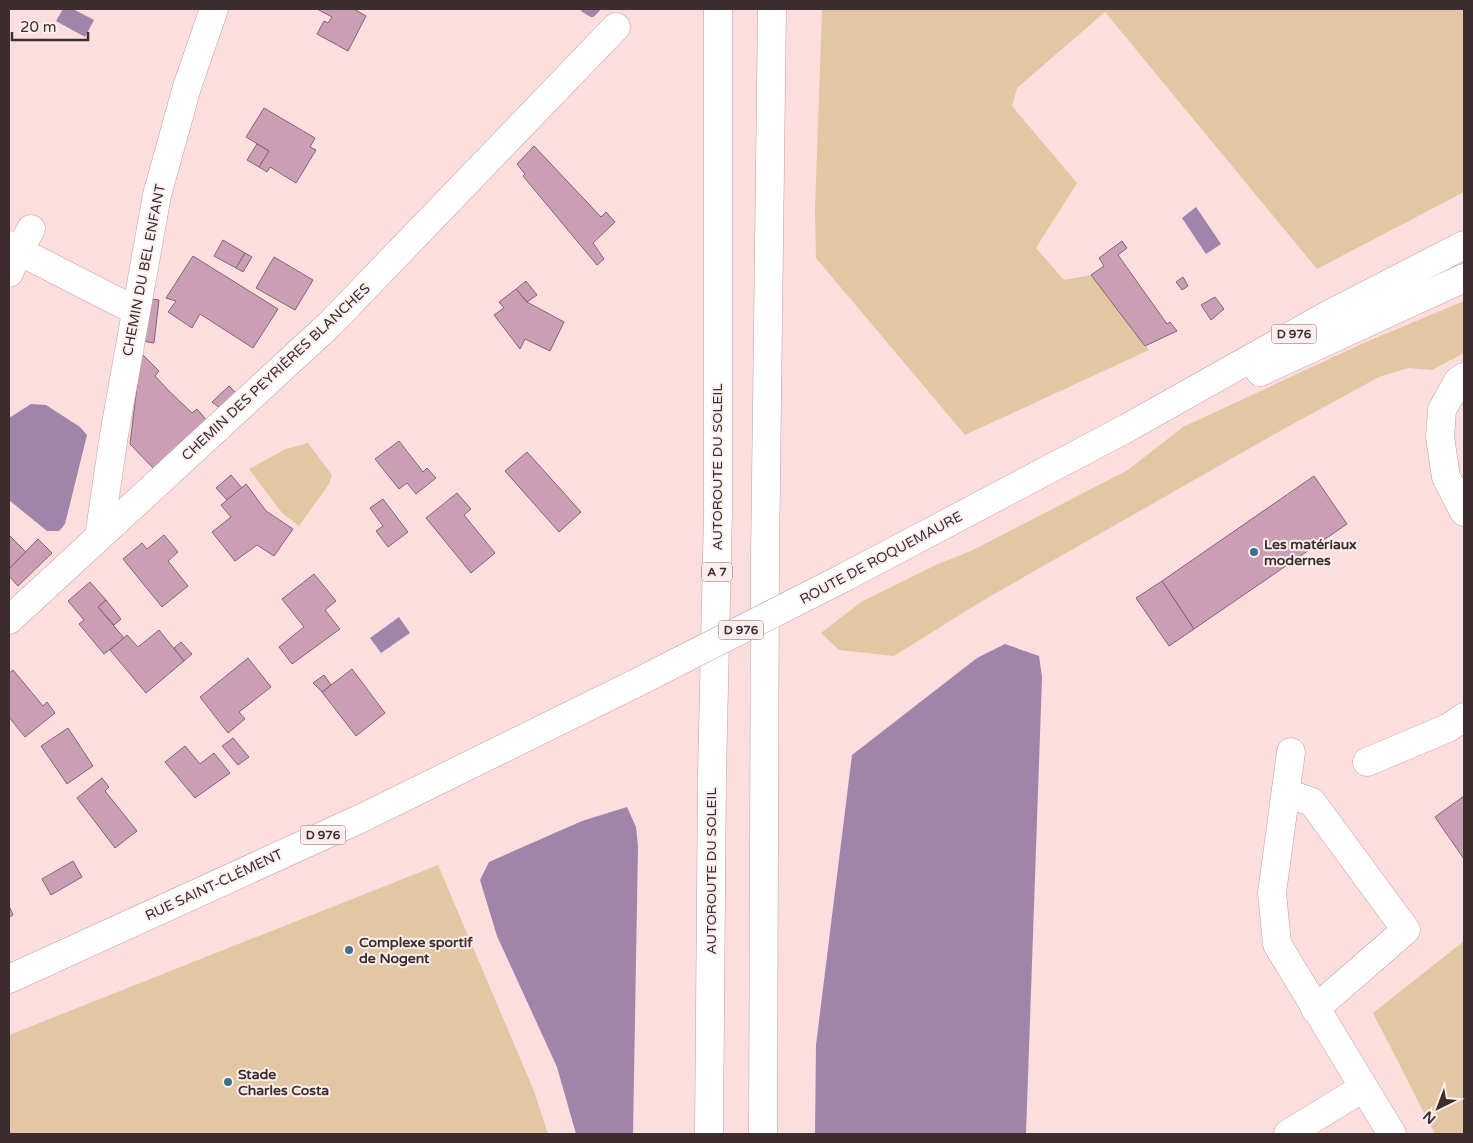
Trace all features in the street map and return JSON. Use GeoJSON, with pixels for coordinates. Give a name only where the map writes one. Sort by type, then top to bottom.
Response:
{"type":"FeatureCollection","features":[{"type":"Feature","properties":{"kind":"main road","name":"CHEMIN DU BEL ENFANT"},"geometry":{"type":"LineString","coordinates":[[99,538],[114,435],[157,194],[187,87],[214,9]]}},
{"type":"Feature","properties":{"kind":"main road","name":"AUTOROUTE DU SOLEIL"},"geometry":{"type":"LineString","coordinates":[[709,1134],[712,774],[718,512],[718,9]]}},
{"type":"Feature","properties":{"kind":"main road"},"geometry":{"type":"LineString","coordinates":[[763,1134],[765,559],[772,9]]}},
{"type":"Feature","properties":{"kind":"main road","name":"CHEMIN DES PEYRIÈRES BLANCHES"},"geometry":{"type":"LineString","coordinates":[[9,620],[330,324],[616,27]]}},
{"type":"Feature","properties":{"kind":"main road","name":"ROUTE DE ROQUEMAURE"},"geometry":{"type":"LineString","coordinates":[[634,684],[848,576],[1127,428],[1328,315],[1464,245]]}},
{"type":"Feature","properties":{"kind":"main road"},"geometry":{"type":"LineString","coordinates":[[17,250],[136,311]]}},
{"type":"Feature","properties":{"kind":"main road","name":"ROUTE DE ROQUEMAURE"},"geometry":{"type":"LineString","coordinates":[[1127,428],[1270,368],[1464,278]]}},
{"type":"Feature","properties":{"kind":"main road"},"geometry":{"type":"LineString","coordinates":[[1464,377],[1458,381],[1442,410],[1440,437],[1446,477],[1464,512]]}},
{"type":"Feature","properties":{"kind":"main road","name":"RUE SAINT-CLÉMENT"},"geometry":{"type":"LineString","coordinates":[[9,979],[364,817],[634,684]]}},
{"type":"Feature","properties":{"kind":"main road"},"geometry":{"type":"LineString","coordinates":[[1367,762],[1448,728],[1464,717]]}},
{"type":"Feature","properties":{"kind":"main road"},"geometry":{"type":"LineString","coordinates":[[1290,752],[1272,893],[1276,944],[1392,1134]]}},
{"type":"Feature","properties":{"kind":"main road"},"geometry":{"type":"LineString","coordinates":[[1286,793],[1312,802],[1406,930],[1315,1009]]}},
{"type":"Feature","properties":{"kind":"main road"},"geometry":{"type":"LineString","coordinates":[[1288,1134],[1363,1088]]}},
{"type":"Feature","properties":{"kind":"shaded area"},"geometry":{"type":"Polygon","coordinates":[[[63,9],[73,9],[94,20],[85,37],[56,21],[63,9]]]}},
{"type":"Feature","properties":{"kind":"shaded area"},"geometry":{"type":"Polygon","coordinates":[[[822,9],[1464,9],[1464,192],[1317,269],[1105,12],[1017,88],[1012,106],[1077,183],[1036,248],[1064,280],[1091,275],[1149,350],[965,435],[816,258],[815,210],[822,9]]]}},
{"type":"Feature","properties":{"kind":"shaded area"},"geometry":{"type":"Polygon","coordinates":[[[1196,207],[1221,244],[1206,254],[1182,218],[1196,207]]]}},
{"type":"Feature","properties":{"kind":"shaded area"},"geometry":{"type":"Polygon","coordinates":[[[1464,301],[1464,353],[1432,370],[1408,368],[1379,377],[1280,431],[982,601],[894,656],[839,650],[821,633],[861,602],[938,564],[971,551],[1128,470],[1183,427],[1366,342],[1464,301]]]}},
{"type":"Feature","properties":{"kind":"shaded area"},"geometry":{"type":"Polygon","coordinates":[[[31,404],[46,405],[80,427],[87,435],[65,524],[59,531],[47,531],[9,500],[9,418],[31,404]]]}},
{"type":"Feature","properties":{"kind":"shaded area"},"geometry":{"type":"Polygon","coordinates":[[[308,443],[332,475],[329,484],[299,526],[282,513],[249,469],[286,449],[308,443]]]}},
{"type":"Feature","properties":{"kind":"shaded area"},"geometry":{"type":"Polygon","coordinates":[[[399,617],[410,633],[381,653],[370,638],[399,617]]]}},
{"type":"Feature","properties":{"kind":"shaded area"},"geometry":{"type":"Polygon","coordinates":[[[1005,644],[1039,656],[1042,677],[1026,1134],[815,1134],[816,1045],[852,755],[977,658],[1005,644]]]}},
{"type":"Feature","properties":{"kind":"shaded area"},"geometry":{"type":"Polygon","coordinates":[[[627,807],[636,827],[638,846],[633,1134],[576,1134],[557,1067],[497,936],[480,880],[489,862],[582,821],[627,807]]]}},
{"type":"Feature","properties":{"kind":"shaded area","name":"Complexe sportif de Nogent"},"geometry":{"type":"Polygon","coordinates":[[[438,865],[534,1091],[548,1134],[9,1134],[9,1035],[438,865]]]}},
{"type":"Feature","properties":{"kind":"shaded area"},"geometry":{"type":"Polygon","coordinates":[[[1464,941],[1464,1134],[1435,1134],[1373,1013],[1464,941]]]}},
{"type":"Feature","properties":{"kind":"building"},"geometry":{"type":"Polygon","coordinates":[[[317,9],[354,9],[366,16],[348,51],[317,34],[324,21],[328,23],[332,17],[317,9]]]}},
{"type":"Feature","properties":{"kind":"building"},"geometry":{"type":"Polygon","coordinates":[[[264,108],[315,138],[310,147],[316,150],[296,183],[270,167],[267,172],[259,167],[269,151],[246,137],[264,108]]]}},
{"type":"Feature","properties":{"kind":"building"},"geometry":{"type":"Polygon","coordinates":[[[257,144],[269,151],[259,167],[247,160],[257,144]]]}},
{"type":"Feature","properties":{"kind":"building"},"geometry":{"type":"Polygon","coordinates":[[[534,146],[601,217],[606,212],[615,222],[593,243],[604,259],[597,265],[523,176],[525,174],[517,164],[534,146]]]}},
{"type":"Feature","properties":{"kind":"building"},"geometry":{"type":"Polygon","coordinates":[[[223,240],[245,253],[236,268],[214,256],[223,240]]]}},
{"type":"Feature","properties":{"kind":"building"},"geometry":{"type":"Polygon","coordinates":[[[1122,241],[1127,248],[1118,255],[1167,324],[1170,322],[1177,331],[1145,346],[1091,275],[1104,266],[1099,258],[1122,241]]]}},
{"type":"Feature","properties":{"kind":"building"},"geometry":{"type":"Polygon","coordinates":[[[245,253],[252,257],[243,272],[236,268],[245,253]]]}},
{"type":"Feature","properties":{"kind":"building"},"geometry":{"type":"Polygon","coordinates":[[[193,256],[278,309],[253,348],[200,314],[192,328],[168,312],[176,301],[166,298],[193,256]]]}},
{"type":"Feature","properties":{"kind":"building"},"geometry":{"type":"Polygon","coordinates":[[[274,257],[313,280],[295,310],[256,288],[274,257]]]}},
{"type":"Feature","properties":{"kind":"building"},"geometry":{"type":"Polygon","coordinates":[[[1183,277],[1188,286],[1182,290],[1176,282],[1183,277]]]}},
{"type":"Feature","properties":{"kind":"building"},"geometry":{"type":"Polygon","coordinates":[[[526,281],[537,295],[527,302],[516,289],[526,281]]]}},
{"type":"Feature","properties":{"kind":"building"},"geometry":{"type":"Polygon","coordinates":[[[516,289],[527,302],[564,322],[550,351],[525,339],[520,349],[494,315],[504,308],[499,302],[516,289]]]}},
{"type":"Feature","properties":{"kind":"building"},"geometry":{"type":"Polygon","coordinates":[[[1215,297],[1224,309],[1211,320],[1201,305],[1215,297]]]}},
{"type":"Feature","properties":{"kind":"building"},"geometry":{"type":"Polygon","coordinates":[[[144,298],[159,300],[154,343],[142,341],[144,298]]]}},
{"type":"Feature","properties":{"kind":"building"},"geometry":{"type":"Polygon","coordinates":[[[141,353],[159,371],[155,376],[168,390],[192,413],[197,409],[208,422],[153,468],[130,444],[141,353]]]}},
{"type":"Feature","properties":{"kind":"building"},"geometry":{"type":"Polygon","coordinates":[[[229,386],[237,394],[221,409],[212,402],[229,386]]]}},
{"type":"Feature","properties":{"kind":"building"},"geometry":{"type":"Polygon","coordinates":[[[399,441],[423,472],[427,468],[436,478],[416,494],[407,483],[399,489],[375,459],[399,441]]]}},
{"type":"Feature","properties":{"kind":"building"},"geometry":{"type":"Polygon","coordinates":[[[527,452],[581,512],[559,532],[505,471],[527,452]]]}},
{"type":"Feature","properties":{"kind":"building"},"geometry":{"type":"Polygon","coordinates":[[[231,475],[242,488],[227,500],[216,488],[231,475]]]}},
{"type":"Feature","properties":{"kind":"building","name":"Les matériaux modernes"},"geometry":{"type":"Polygon","coordinates":[[[1314,476],[1347,524],[1194,629],[1162,581],[1314,476]]]}},
{"type":"Feature","properties":{"kind":"building"},"geometry":{"type":"Polygon","coordinates":[[[246,484],[266,511],[293,529],[274,556],[257,545],[235,561],[212,532],[231,517],[221,505],[246,484]]]}},
{"type":"Feature","properties":{"kind":"building"},"geometry":{"type":"Polygon","coordinates":[[[457,493],[471,509],[464,515],[495,553],[471,573],[426,518],[457,493]]]}},
{"type":"Feature","properties":{"kind":"building"},"geometry":{"type":"Polygon","coordinates":[[[383,499],[408,532],[388,547],[376,531],[383,526],[370,508],[383,499]]]}},
{"type":"Feature","properties":{"kind":"building"},"geometry":{"type":"Polygon","coordinates":[[[9,535],[26,552],[9,569],[9,535]]]}},
{"type":"Feature","properties":{"kind":"building"},"geometry":{"type":"Polygon","coordinates":[[[164,535],[178,552],[168,561],[188,586],[162,607],[123,559],[142,543],[147,549],[164,535]]]}},
{"type":"Feature","properties":{"kind":"building"},"geometry":{"type":"Polygon","coordinates":[[[38,539],[52,553],[18,586],[9,576],[9,569],[38,539]]]}},
{"type":"Feature","properties":{"kind":"building"},"geometry":{"type":"Polygon","coordinates":[[[314,574],[336,601],[325,610],[340,629],[292,664],[279,647],[304,627],[282,599],[314,574]]]}},
{"type":"Feature","properties":{"kind":"building"},"geometry":{"type":"Polygon","coordinates":[[[1162,581],[1194,629],[1169,646],[1136,598],[1162,581]]]}},
{"type":"Feature","properties":{"kind":"building"},"geometry":{"type":"Polygon","coordinates":[[[90,582],[106,600],[98,607],[124,638],[104,654],[79,624],[84,620],[68,601],[90,582]]]}},
{"type":"Feature","properties":{"kind":"building"},"geometry":{"type":"Polygon","coordinates":[[[106,600],[121,619],[114,625],[98,607],[106,600]]]}},
{"type":"Feature","properties":{"kind":"building"},"geometry":{"type":"Polygon","coordinates":[[[159,630],[184,661],[146,693],[110,650],[127,635],[138,647],[159,630]]]}},
{"type":"Feature","properties":{"kind":"building"},"geometry":{"type":"Polygon","coordinates":[[[181,642],[192,654],[184,661],[174,648],[181,642]]]}},
{"type":"Feature","properties":{"kind":"building"},"geometry":{"type":"Polygon","coordinates":[[[248,658],[271,687],[239,712],[245,719],[228,733],[200,697],[248,658]]]}},
{"type":"Feature","properties":{"kind":"building"},"geometry":{"type":"Polygon","coordinates":[[[352,669],[385,713],[356,736],[322,692],[352,669]]]}},
{"type":"Feature","properties":{"kind":"building"},"geometry":{"type":"Polygon","coordinates":[[[13,670],[43,706],[47,702],[55,713],[25,737],[9,717],[9,673],[13,670]]]}},
{"type":"Feature","properties":{"kind":"building"},"geometry":{"type":"Polygon","coordinates":[[[324,675],[331,685],[322,692],[313,683],[324,675]]]}},
{"type":"Feature","properties":{"kind":"building"},"geometry":{"type":"Polygon","coordinates":[[[68,728],[93,766],[67,784],[41,746],[68,728]]]}},
{"type":"Feature","properties":{"kind":"building"},"geometry":{"type":"Polygon","coordinates":[[[233,738],[249,757],[238,765],[222,746],[233,738]]]}},
{"type":"Feature","properties":{"kind":"building"},"geometry":{"type":"Polygon","coordinates":[[[185,746],[200,764],[214,753],[230,773],[195,798],[165,762],[185,746]]]}},
{"type":"Feature","properties":{"kind":"building"},"geometry":{"type":"Polygon","coordinates":[[[102,778],[109,787],[105,791],[137,831],[115,848],[77,798],[102,778]]]}},
{"type":"Feature","properties":{"kind":"building"},"geometry":{"type":"Polygon","coordinates":[[[1464,796],[1464,859],[1435,817],[1464,796]]]}},
{"type":"Feature","properties":{"kind":"building"},"geometry":{"type":"Polygon","coordinates":[[[73,861],[82,877],[51,895],[42,879],[73,861]]]}},
{"type":"Feature","properties":{"kind":"building"},"geometry":{"type":"Polygon","coordinates":[[[9,906],[13,915],[9,917],[9,906]]]}},
{"type":"Feature","properties":{"kind":"waterway"},"geometry":{"type":"LineString","coordinates":[[585,9],[592,13],[596,9]]}},
{"type":"Feature","properties":{"kind":"place","name":"Les matériaux modernes"},"geometry":{"type":"Point","coordinates":[1254,552]}},
{"type":"Feature","properties":{"kind":"place","name":"Complexe sportif de Nogent"},"geometry":{"type":"Point","coordinates":[349,950]}},
{"type":"Feature","properties":{"kind":"place","name":"Stade Charles Costa"},"geometry":{"type":"Point","coordinates":[228,1082]}}]}
